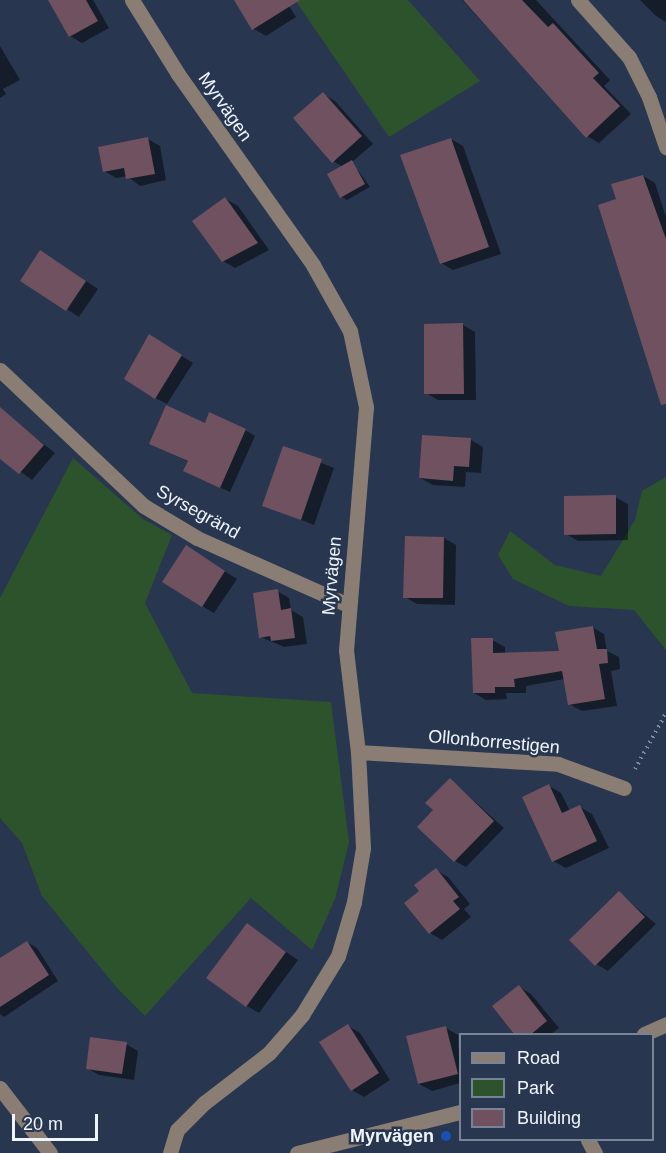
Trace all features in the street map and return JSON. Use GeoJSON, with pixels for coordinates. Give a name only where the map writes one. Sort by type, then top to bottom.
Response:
{"type":"FeatureCollection","features":[{"type":"Feature","properties":{"kind":"street","name":"Myrvägen"},"geometry":{"type":"LineString","coordinates":[[132,0],[178,74],[313,265],[350,330],[366,407],[346,650],[358,752],[363,848],[354,902],[338,956],[302,1015],[269,1053],[204,1103],[177,1130],[170,1153]]}},
{"type":"Feature","properties":{"kind":"street"},"geometry":{"type":"LineString","coordinates":[[578,0],[629,57],[649,97],[666,147]]}},
{"type":"Feature","properties":{"kind":"street","name":"Syrsegränd"},"geometry":{"type":"LineString","coordinates":[[0,370],[144,506],[197,538],[348,605]]}},
{"type":"Feature","properties":{"kind":"street","name":"Ollonborrestigen"},"geometry":{"type":"LineString","coordinates":[[358,752],[558,764],[624,788]]}},
{"type":"Feature","properties":{"kind":"street"},"geometry":{"type":"LineString","coordinates":[[648,1033],[666,1024]]}},
{"type":"Feature","properties":{"kind":"street"},"geometry":{"type":"LineString","coordinates":[[0,1088],[50,1153]]}},
{"type":"Feature","properties":{"kind":"street"},"geometry":{"type":"LineString","coordinates":[[297,1153],[459,1112]]}},
{"type":"Feature","properties":{"kind":"path"},"geometry":{"type":"LineString","coordinates":[[624,788],[666,713]]}},
{"type":"Feature","properties":{"kind":"green space"},"geometry":{"type":"Polygon","coordinates":[[[295,0],[408,0],[480,81],[389,137],[295,0]]]}},
{"type":"Feature","properties":{"kind":"green space"},"geometry":{"type":"Polygon","coordinates":[[[73,458],[143,519],[172,535],[145,603],[192,693],[331,702],[349,842],[335,899],[312,950],[251,898],[145,1016],[117,988],[42,896],[22,843],[0,818],[0,598],[73,458]]]}},
{"type":"Feature","properties":{"kind":"green space"},"geometry":{"type":"Polygon","coordinates":[[[666,477],[666,650],[634,610],[569,606],[513,579],[498,555],[510,531],[555,565],[601,576],[635,520],[642,491],[666,477]]]}},
{"type":"Feature","properties":{"kind":"building"},"geometry":{"type":"Polygon","coordinates":[[[48,0],[86,0],[98,21],[69,37],[48,0]]]}},
{"type":"Feature","properties":{"kind":"building"},"geometry":{"type":"Polygon","coordinates":[[[234,0],[300,0],[252,30],[234,0]]]}},
{"type":"Feature","properties":{"kind":"building"},"geometry":{"type":"Polygon","coordinates":[[[463,0],[522,0],[548,27],[553,23],[599,73],[593,78],[620,106],[586,138],[463,0]]]}},
{"type":"Feature","properties":{"kind":"building"},"geometry":{"type":"Polygon","coordinates":[[[323,92],[362,136],[332,163],[293,118],[323,92]]]}},
{"type":"Feature","properties":{"kind":"building"},"geometry":{"type":"Polygon","coordinates":[[[148,137],[155,174],[126,179],[124,168],[103,172],[98,147],[148,137]]]}},
{"type":"Feature","properties":{"kind":"building"},"geometry":{"type":"Polygon","coordinates":[[[451,138],[489,247],[440,264],[400,155],[451,138]]]}},
{"type":"Feature","properties":{"kind":"building"},"geometry":{"type":"Polygon","coordinates":[[[352,160],[365,184],[340,198],[327,174],[352,160]]]}},
{"type":"Feature","properties":{"kind":"building"},"geometry":{"type":"Polygon","coordinates":[[[643,175],[666,239],[666,404],[661,405],[598,205],[616,199],[611,184],[643,175]]]}},
{"type":"Feature","properties":{"kind":"building"},"geometry":{"type":"Polygon","coordinates":[[[225,197],[258,243],[222,262],[192,221],[225,197]]]}},
{"type":"Feature","properties":{"kind":"building"},"geometry":{"type":"Polygon","coordinates":[[[40,250],[86,281],[66,311],[20,281],[40,250]]]}},
{"type":"Feature","properties":{"kind":"building"},"geometry":{"type":"Polygon","coordinates":[[[463,323],[464,394],[424,394],[424,324],[463,323]]]}},
{"type":"Feature","properties":{"kind":"building"},"geometry":{"type":"Polygon","coordinates":[[[149,334],[182,355],[155,399],[124,379],[149,334]]]}},
{"type":"Feature","properties":{"kind":"building"},"geometry":{"type":"Polygon","coordinates":[[[166,405],[205,423],[209,412],[246,429],[220,488],[183,471],[188,461],[149,444],[166,405]]]}},
{"type":"Feature","properties":{"kind":"building"},"geometry":{"type":"Polygon","coordinates":[[[0,407],[44,445],[19,474],[0,459],[0,407]]]}},
{"type":"Feature","properties":{"kind":"building"},"geometry":{"type":"Polygon","coordinates":[[[422,435],[471,438],[469,467],[454,466],[453,481],[419,478],[422,435]]]}},
{"type":"Feature","properties":{"kind":"building"},"geometry":{"type":"Polygon","coordinates":[[[283,446],[322,459],[301,520],[262,506],[283,446]]]}},
{"type":"Feature","properties":{"kind":"building"},"geometry":{"type":"Polygon","coordinates":[[[616,495],[616,534],[564,535],[564,496],[616,495]]]}},
{"type":"Feature","properties":{"kind":"building"},"geometry":{"type":"Polygon","coordinates":[[[405,536],[444,537],[443,598],[403,598],[405,536]]]}},
{"type":"Feature","properties":{"kind":"building"},"geometry":{"type":"Polygon","coordinates":[[[186,545],[225,571],[202,607],[162,582],[186,545]]]}},
{"type":"Feature","properties":{"kind":"building"},"geometry":{"type":"Polygon","coordinates":[[[278,589],[281,610],[291,608],[295,638],[271,641],[270,636],[259,638],[253,593],[278,589]]]}},
{"type":"Feature","properties":{"kind":"building"},"geometry":{"type":"Polygon","coordinates":[[[593,626],[597,649],[607,649],[608,663],[599,664],[605,699],[568,705],[562,671],[514,679],[515,687],[495,687],[495,693],[473,693],[471,638],[493,638],[493,653],[559,651],[555,632],[593,626]]]}},
{"type":"Feature","properties":{"kind":"building"},"geometry":{"type":"Polygon","coordinates":[[[450,778],[494,821],[454,862],[417,827],[433,810],[425,803],[450,778]]]}},
{"type":"Feature","properties":{"kind":"building"},"geometry":{"type":"Polygon","coordinates":[[[549,784],[562,813],[580,805],[597,841],[552,862],[522,797],[549,784]]]}},
{"type":"Feature","properties":{"kind":"building"},"geometry":{"type":"Polygon","coordinates":[[[436,868],[459,897],[453,901],[460,909],[429,934],[404,903],[419,891],[414,885],[436,868]]]}},
{"type":"Feature","properties":{"kind":"building"},"geometry":{"type":"Polygon","coordinates":[[[619,891],[645,917],[595,966],[569,940],[619,891]]]}},
{"type":"Feature","properties":{"kind":"building"},"geometry":{"type":"Polygon","coordinates":[[[247,923],[286,952],[246,1007],[206,978],[247,923]]]}},
{"type":"Feature","properties":{"kind":"building"},"geometry":{"type":"Polygon","coordinates":[[[27,941],[49,975],[0,1007],[0,958],[27,941]]]}},
{"type":"Feature","properties":{"kind":"building"},"geometry":{"type":"Polygon","coordinates":[[[519,985],[547,1021],[532,1033],[513,1033],[492,1006],[519,985]]]}},
{"type":"Feature","properties":{"kind":"building"},"geometry":{"type":"Polygon","coordinates":[[[348,1024],[379,1073],[351,1091],[319,1042],[348,1024]]]}},
{"type":"Feature","properties":{"kind":"building"},"geometry":{"type":"Polygon","coordinates":[[[446,1026],[458,1074],[418,1084],[406,1036],[446,1026]]]}},
{"type":"Feature","properties":{"kind":"building"},"geometry":{"type":"Polygon","coordinates":[[[90,1037],[127,1042],[122,1074],[86,1069],[90,1037]]]}},
{"type":"Feature","properties":{"kind":"place","name":"Myrvägen"},"geometry":{"type":"Point","coordinates":[446,1136]}}]}
